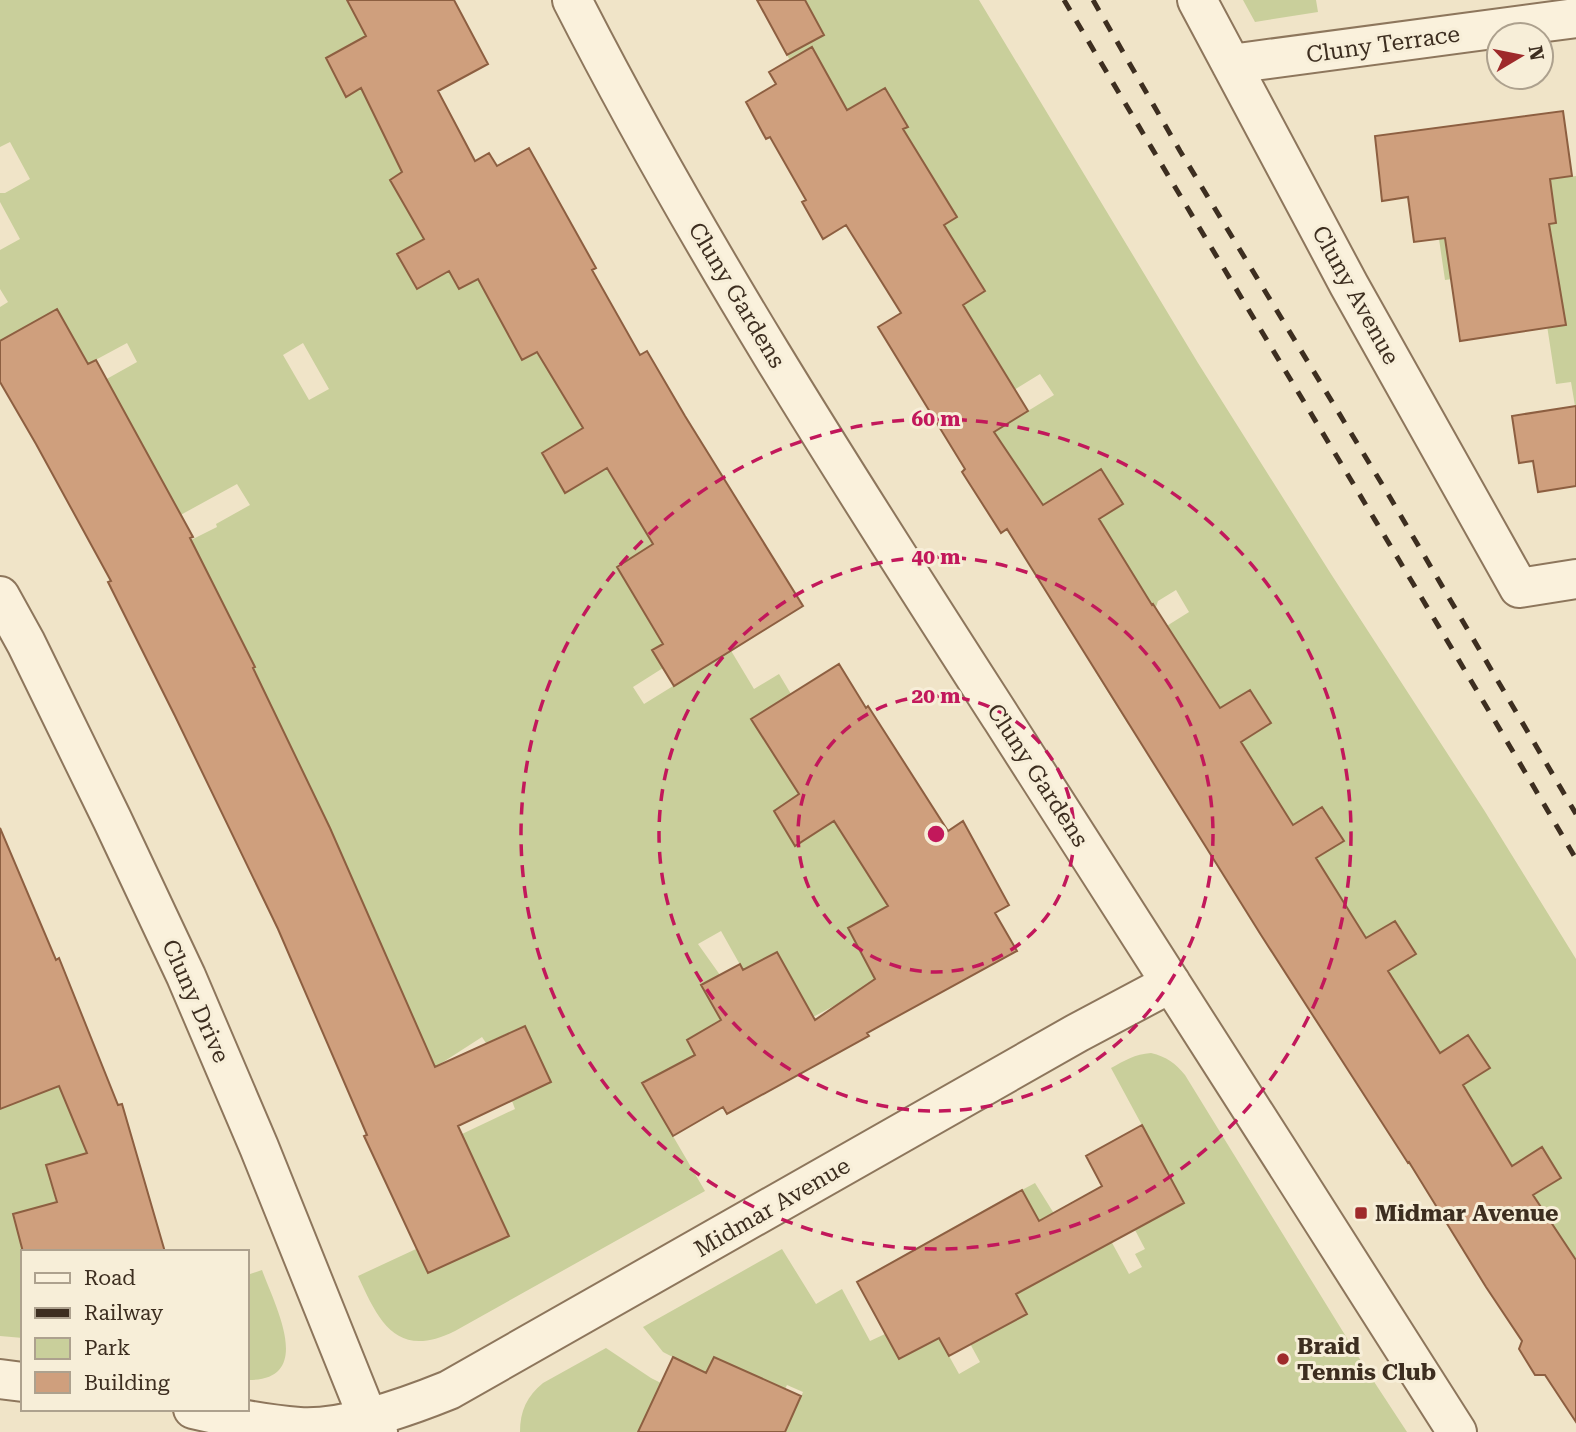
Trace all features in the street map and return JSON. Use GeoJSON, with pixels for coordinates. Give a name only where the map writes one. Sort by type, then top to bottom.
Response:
{"type":"FeatureCollection","features":[{"type":"Feature","properties":{"kind":"street","name":"Cluny Gardens"},"geometry":{"type":"LineString","coordinates":[[572,0],[685,208],[875,521],[1457,1432]]}},
{"type":"Feature","properties":{"kind":"street","name":"Cluny Avenue"},"geometry":{"type":"LineString","coordinates":[[1196,0],[1349,285],[1518,588],[1576,579]]}},
{"type":"Feature","properties":{"kind":"street","name":"Cluny Terrace"},"geometry":{"type":"LineString","coordinates":[[1231,64],[1576,18]]}},
{"type":"Feature","properties":{"kind":"street","name":"Cluny Drive"},"geometry":{"type":"LineString","coordinates":[[0,596],[75,743],[186,976],[373,1425]]}},
{"type":"Feature","properties":{"kind":"street","name":"Midmar Avenue"},"geometry":{"type":"LineString","coordinates":[[203,1411],[301,1427],[373,1425],[449,1390],[1077,1033],[1171,983]]}},
{"type":"Feature","properties":{"kind":"street"},"geometry":{"type":"LineString","coordinates":[[0,1379],[21,1382]]}},
{"type":"Feature","properties":{"kind":"green space"},"geometry":{"type":"Polygon","coordinates":[[[0,0],[356,0],[349,4],[368,40],[359,40],[326,58],[346,96],[381,78],[392,84],[366,98],[373,113],[379,110],[427,150],[460,133],[463,137],[390,180],[426,238],[398,254],[417,289],[449,271],[459,289],[492,271],[578,329],[596,361],[632,341],[640,355],[550,372],[584,431],[542,453],[565,492],[602,471],[605,466],[625,498],[706,450],[720,473],[698,516],[617,567],[630,588],[698,622],[653,650],[663,668],[633,687],[644,704],[730,649],[754,689],[779,674],[791,694],[805,790],[774,811],[795,845],[833,818],[905,858],[956,826],[881,932],[872,915],[848,928],[875,979],[845,1000],[813,1017],[777,952],[743,970],[721,931],[698,944],[720,975],[701,985],[715,1010],[724,1019],[687,1040],[708,1080],[663,1072],[642,1083],[705,1191],[455,1331],[435,1339],[418,1341],[393,1332],[374,1308],[358,1276],[416,1249],[428,1273],[508,1236],[462,1134],[515,1109],[512,1101],[551,1082],[524,1026],[486,1043],[482,1037],[437,1066],[354,1102],[272,906],[267,908],[265,903],[305,883],[294,861],[336,841],[275,713],[212,689],[255,667],[191,540],[250,505],[237,484],[135,540],[62,404],[137,362],[127,343],[88,364],[57,309],[0,341],[0,307],[8,302],[0,289],[0,250],[20,239],[0,202],[0,193],[5,193],[30,179],[10,142],[0,147],[0,0]],[[303,343],[283,355],[309,400],[329,389],[303,343]]]}},
{"type":"Feature","properties":{"kind":"green space"},"geometry":{"type":"Polygon","coordinates":[[[805,0],[979,0],[1198,363],[1484,810],[1576,959],[1576,1260],[1531,1194],[1536,1194],[1561,1178],[1542,1147],[1514,1168],[1494,1136],[1421,1181],[1408,1163],[1459,1083],[1490,1067],[1468,1035],[1445,1049],[1442,1056],[1348,1069],[1333,1048],[1405,1002],[1385,969],[1416,954],[1395,921],[1372,935],[1368,942],[1274,954],[1261,935],[1333,889],[1313,856],[1320,856],[1343,841],[1322,807],[1299,821],[1295,828],[1274,796],[1202,842],[1187,817],[1259,771],[1239,739],[1247,739],[1271,723],[1250,690],[1225,705],[1222,712],[1200,678],[1128,724],[1095,671],[1189,612],[1176,590],[1158,601],[1155,610],[1097,515],[1105,515],[1123,504],[1101,469],[1071,487],[1077,498],[1013,539],[1006,529],[1043,506],[1003,446],[965,469],[956,455],[1054,395],[1040,374],[1014,390],[963,305],[985,291],[972,270],[902,313],[908,248],[956,217],[869,148],[908,127],[885,88],[847,110],[819,60],[797,73],[787,55],[824,35],[805,0]]]}},
{"type":"Feature","properties":{"kind":"green space"},"geometry":{"type":"Polygon","coordinates":[[[1243,0],[1316,0],[1318,12],[1255,22],[1243,0]]]}},
{"type":"Feature","properties":{"kind":"green space"},"geometry":{"type":"Polygon","coordinates":[[[1576,176],[1575,406],[1571,382],[1556,384],[1544,306],[1566,325],[1559,283],[1538,286],[1489,274],[1445,280],[1439,239],[1556,223],[1550,179],[1576,176]]]}},
{"type":"Feature","properties":{"kind":"green space"},"geometry":{"type":"Polygon","coordinates":[[[1151,1053],[1170,1061],[1185,1075],[1407,1432],[785,1432],[803,1392],[787,1385],[769,1422],[752,1375],[714,1357],[699,1388],[698,1370],[663,1352],[643,1327],[782,1249],[816,1304],[842,1289],[870,1341],[885,1334],[900,1359],[939,1338],[959,1374],[980,1362],[918,1248],[926,1243],[943,1271],[1016,1294],[1064,1268],[1022,1190],[1035,1183],[1076,1249],[1095,1238],[1075,1201],[1086,1195],[1129,1274],[1142,1267],[1135,1254],[1145,1249],[1135,1230],[1184,1203],[1111,1068],[1135,1056],[1151,1053]]]}},
{"type":"Feature","properties":{"kind":"green space"},"geometry":{"type":"Polygon","coordinates":[[[98,1069],[132,1140],[46,1165],[57,1205],[49,1204],[13,1215],[22,1250],[21,1338],[0,1336],[0,1108],[98,1069]]]}},
{"type":"Feature","properties":{"kind":"green space"},"geometry":{"type":"Polygon","coordinates":[[[262,1270],[281,1321],[285,1355],[280,1368],[268,1377],[248,1380],[248,1275],[262,1270]]]}},
{"type":"Feature","properties":{"kind":"green space"},"geometry":{"type":"Polygon","coordinates":[[[606,1348],[661,1383],[638,1432],[520,1432],[521,1417],[526,1404],[537,1388],[606,1348]]]}},
{"type":"Feature","properties":{"kind":"building"},"geometry":{"type":"Polygon","coordinates":[[[347,0],[454,0],[488,64],[438,91],[475,161],[489,153],[497,166],[529,148],[596,268],[592,270],[640,355],[647,351],[803,606],[674,686],[652,650],[663,644],[617,567],[653,544],[607,468],[565,493],[542,453],[583,428],[537,352],[522,360],[478,279],[459,289],[449,271],[417,289],[397,254],[424,239],[390,180],[402,172],[361,88],[346,97],[326,58],[366,36],[347,0]]]}},
{"type":"Feature","properties":{"kind":"building"},"geometry":{"type":"Polygon","coordinates":[[[757,0],[805,0],[824,35],[787,55],[757,0]]]}},
{"type":"Feature","properties":{"kind":"building"},"geometry":{"type":"Polygon","coordinates":[[[812,47],[847,110],[885,88],[908,127],[903,129],[957,217],[944,225],[985,291],[963,305],[1028,411],[994,432],[1043,505],[1101,469],[1123,504],[1099,519],[1220,708],[1250,690],[1271,723],[1241,742],[1293,825],[1322,807],[1344,841],[1316,858],[1366,938],[1395,921],[1416,954],[1388,971],[1440,1053],[1468,1035],[1490,1068],[1463,1085],[1512,1166],[1542,1147],[1561,1178],[1533,1195],[1576,1260],[1576,1422],[1545,1375],[1535,1375],[1519,1349],[1522,1341],[1409,1162],[1261,935],[1007,529],[1001,533],[962,472],[965,469],[878,327],[901,313],[846,225],[823,239],[802,202],[806,200],[770,137],[766,139],[746,102],[776,84],[769,72],[812,47]]]}},
{"type":"Feature","properties":{"kind":"building"},"geometry":{"type":"Polygon","coordinates":[[[1563,111],[1572,176],[1550,179],[1556,223],[1549,224],[1566,325],[1460,341],[1445,238],[1414,242],[1408,197],[1382,201],[1375,136],[1563,111]]]}},
{"type":"Feature","properties":{"kind":"building"},"geometry":{"type":"Polygon","coordinates":[[[57,309],[88,364],[96,360],[193,537],[190,538],[255,667],[253,668],[330,828],[435,1067],[525,1026],[551,1082],[458,1126],[509,1236],[428,1273],[364,1136],[367,1135],[278,929],[108,582],[111,581],[0,382],[0,341],[57,309]]]}},
{"type":"Feature","properties":{"kind":"building"},"geometry":{"type":"Polygon","coordinates":[[[1576,406],[1576,486],[1538,492],[1533,461],[1519,463],[1512,416],[1576,406]]]}},
{"type":"Feature","properties":{"kind":"building"},"geometry":{"type":"Polygon","coordinates":[[[839,664],[948,831],[963,821],[1009,905],[995,913],[1017,951],[727,1114],[723,1107],[673,1136],[642,1083],[695,1055],[687,1040],[721,1020],[701,985],[740,964],[743,970],[777,952],[815,1020],[875,979],[848,928],[888,906],[834,821],[795,846],[774,811],[799,794],[751,719],[839,664]]]}},
{"type":"Feature","properties":{"kind":"building"},"geometry":{"type":"Polygon","coordinates":[[[0,828],[56,960],[59,958],[118,1105],[122,1104],[164,1250],[22,1250],[13,1214],[57,1202],[46,1165],[87,1153],[59,1086],[0,1109],[0,828]]]}},
{"type":"Feature","properties":{"kind":"building"},"geometry":{"type":"Polygon","coordinates":[[[1142,1125],[1184,1203],[1016,1294],[1027,1314],[949,1356],[939,1338],[899,1359],[857,1282],[1022,1190],[1039,1221],[1102,1186],[1086,1156],[1142,1125]]]}},
{"type":"Feature","properties":{"kind":"building"},"geometry":{"type":"Polygon","coordinates":[[[673,1357],[706,1373],[714,1357],[801,1396],[785,1432],[638,1432],[673,1357]]]}},
{"type":"Feature","properties":{"kind":"railway"},"geometry":{"type":"LineString","coordinates":[[1064,0],[1576,859]]}},
{"type":"Feature","properties":{"kind":"railway"},"geometry":{"type":"LineString","coordinates":[[1093,0],[1180,151],[1388,494],[1576,814]]}},
{"type":"Feature","properties":{"kind":"place","name":"Midmar Avenue"},"geometry":{"type":"Point","coordinates":[1361,1213]}},
{"type":"Feature","properties":{"kind":"place","name":"Braid Tennis Club"},"geometry":{"type":"Point","coordinates":[1283,1359]}}]}
